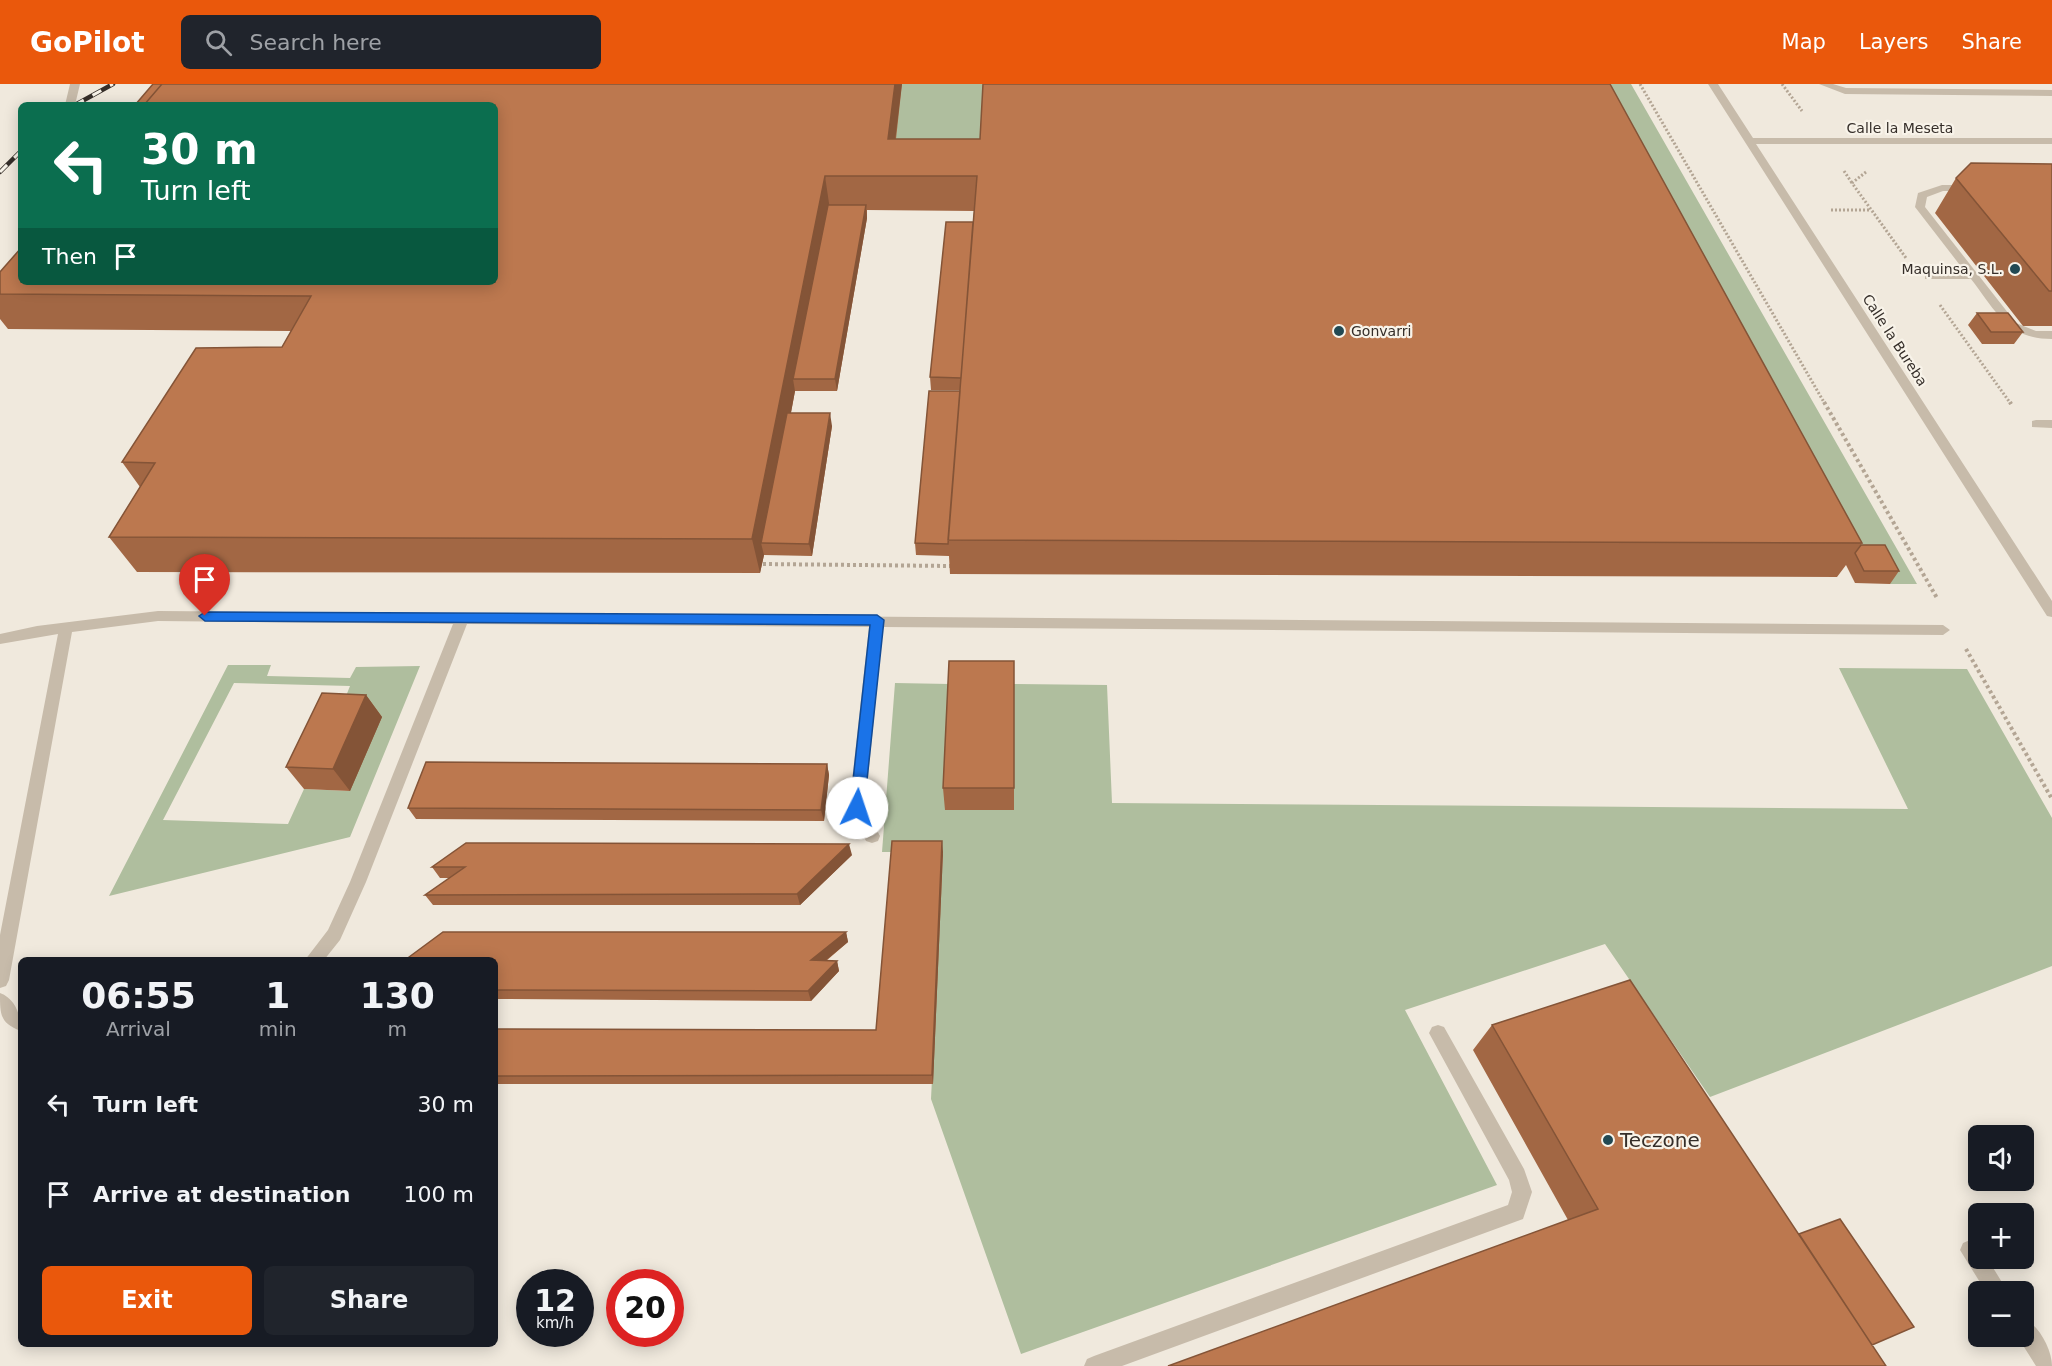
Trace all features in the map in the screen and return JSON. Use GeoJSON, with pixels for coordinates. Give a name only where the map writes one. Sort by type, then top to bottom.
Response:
{"type":"FeatureCollection","features":[{"type":"Feature","properties":{"kind":"street"},"geometry":{"type":"LineString","coordinates":[[71,102],[75,84]]}},
{"type":"Feature","properties":{"kind":"street","name":"Calle la Bureba"},"geometry":{"type":"LineString","coordinates":[[1713,84],[2052,612]]}},
{"type":"Feature","properties":{"kind":"street"},"geometry":{"type":"LineString","coordinates":[[1824,84],[1845,91],[2052,93]]}},
{"type":"Feature","properties":{"kind":"street","name":"Calle la Meseta"},"geometry":{"type":"LineString","coordinates":[[1749,141],[2052,141]]}},
{"type":"Feature","properties":{"kind":"street"},"geometry":{"type":"LineString","coordinates":[[1975,188],[1942,188],[1922,195],[1920,207],[2012,325],[2034,335],[2052,335]]}},
{"type":"Feature","properties":{"kind":"street"},"geometry":{"type":"LineString","coordinates":[[1929,277],[1973,276]]}},
{"type":"Feature","properties":{"kind":"street"},"geometry":{"type":"LineString","coordinates":[[2036,424],[2052,424]]}},
{"type":"Feature","properties":{"kind":"street"},"geometry":{"type":"LineString","coordinates":[[0,639],[66,627],[158,616],[1943,630]]}},
{"type":"Feature","properties":{"kind":"street"},"geometry":{"type":"LineString","coordinates":[[316,957],[334,935],[358,882],[462,618]]}},
{"type":"Feature","properties":{"kind":"street"},"geometry":{"type":"LineString","coordinates":[[872,836],[857,808],[877,620]]}},
{"type":"Feature","properties":{"kind":"street"},"geometry":{"type":"LineString","coordinates":[[0,980],[66,627]]}},
{"type":"Feature","properties":{"kind":"street"},"geometry":{"type":"LineString","coordinates":[[0,1001],[14,1020],[18,1022]]}},
{"type":"Feature","properties":{"kind":"street"},"geometry":{"type":"LineString","coordinates":[[1094,1366],[1516,1212],[1522,1192],[1517,1176],[1438,1033]]}},
{"type":"Feature","properties":{"kind":"street"},"geometry":{"type":"LineString","coordinates":[[2034,1344],[2048,1366]]}},
{"type":"Feature","properties":{"kind":"path"},"geometry":{"type":"LineString","coordinates":[[1640,84],[1937,599]]}},
{"type":"Feature","properties":{"kind":"path"},"geometry":{"type":"LineString","coordinates":[[762,564],[951,566]]}},
{"type":"Feature","properties":{"kind":"path"},"geometry":{"type":"LineString","coordinates":[[1961,640],[2052,799]]}},
{"type":"Feature","properties":{"kind":"green space"},"geometry":{"type":"Polygon","coordinates":[[[902,84],[986,84],[981,173],[891,174],[902,84]]]}},
{"type":"Feature","properties":{"kind":"green space"},"geometry":{"type":"Polygon","coordinates":[[[1581,84],[1631,84],[1917,584],[1890,584],[1875,557],[1827,557],[1581,84]]]}},
{"type":"Feature","properties":{"kind":"green space"},"geometry":{"type":"Polygon","coordinates":[[[228,665],[271,665],[267,676],[350,678],[356,667],[420,666],[350,837],[109,896],[228,665]],[[234,683],[163,820],[288,824],[304,789],[350,791],[338,716],[350,686],[234,683]]]}},
{"type":"Feature","properties":{"kind":"green space"},"geometry":{"type":"Polygon","coordinates":[[[1839,668],[1967,669],[2052,818],[2052,966],[1710,1097],[1605,944],[1405,1010],[1497,1185],[1021,1354],[931,1099],[943,852],[882,852],[895,683],[950,684],[1014,809],[1014,684],[1107,685],[1112,803],[1908,809],[1839,668]]]}},
{"type":"Feature","properties":{"kind":"building"},"geometry":{"type":"Polygon","coordinates":[[[153,84],[162,84],[147,102],[138,102],[153,84]]]}},
{"type":"Feature","properties":{"kind":"building","name":"Gonvarri"},"geometry":{"type":"Polygon","coordinates":[[[162,84],[895,84],[888,139],[980,139],[983,84],[1610,84],[1862,543],[948,540],[977,176],[825,176],[752,539],[109,537],[155,463],[122,462],[196,348],[282,347],[311,296],[0,294],[0,272],[18,251],[18,285],[498,285],[498,102],[147,102],[162,84]]]}},
{"type":"Feature","properties":{"kind":"building"},"geometry":{"type":"Polygon","coordinates":[[[1971,163],[2052,164],[2052,291],[2049,291],[1956,178],[1971,163]]]}},
{"type":"Feature","properties":{"kind":"building"},"geometry":{"type":"Polygon","coordinates":[[[828,205],[866,205],[835,379],[793,379],[828,205]]]}},
{"type":"Feature","properties":{"kind":"building"},"geometry":{"type":"Polygon","coordinates":[[[946,222],[973,222],[961,378],[930,377],[946,222]]]}},
{"type":"Feature","properties":{"kind":"building"},"geometry":{"type":"Polygon","coordinates":[[[1977,313],[2008,313],[2023,332],[1991,332],[1977,313]]]}},
{"type":"Feature","properties":{"kind":"building"},"geometry":{"type":"Polygon","coordinates":[[[929,391],[960,391],[948,544],[915,543],[929,391]]]}},
{"type":"Feature","properties":{"kind":"building"},"geometry":{"type":"Polygon","coordinates":[[[787,413],[830,413],[809,544],[761,543],[787,413]]]}},
{"type":"Feature","properties":{"kind":"building"},"geometry":{"type":"Polygon","coordinates":[[[1861,545],[1885,545],[1899,571],[1864,571],[1855,553],[1861,545]]]}},
{"type":"Feature","properties":{"kind":"building"},"geometry":{"type":"Polygon","coordinates":[[[949,661],[1014,661],[1014,788],[943,788],[949,661]]]}},
{"type":"Feature","properties":{"kind":"building"},"geometry":{"type":"Polygon","coordinates":[[[322,693],[366,695],[333,769],[286,767],[322,693]]]}},
{"type":"Feature","properties":{"kind":"building"},"geometry":{"type":"Polygon","coordinates":[[[426,762],[827,764],[821,810],[408,808],[426,762]]]}},
{"type":"Feature","properties":{"kind":"building"},"geometry":{"type":"Polygon","coordinates":[[[892,841],[942,841],[932,1075],[498,1076],[498,1029],[876,1030],[892,841]]]}},
{"type":"Feature","properties":{"kind":"building"},"geometry":{"type":"Polygon","coordinates":[[[466,843],[849,844],[797,894],[425,895],[465,867],[432,867],[466,843]]]}},
{"type":"Feature","properties":{"kind":"building"},"geometry":{"type":"Polygon","coordinates":[[[443,932],[846,932],[811,960],[837,961],[808,991],[498,990],[498,957],[409,957],[443,932]]]}},
{"type":"Feature","properties":{"kind":"building","name":"Teczone"},"geometry":{"type":"Polygon","coordinates":[[[1630,980],[1886,1366],[1168,1366],[1598,1209],[1492,1025],[1630,980]]]}},
{"type":"Feature","properties":{"kind":"building"},"geometry":{"type":"Polygon","coordinates":[[[1840,1219],[1914,1327],[1872,1345],[1799,1234],[1840,1219]]]}},
{"type":"Feature","properties":{"kind":"railway"},"geometry":{"type":"LineString","coordinates":[[80,102],[113,84]]}},
{"type":"Feature","properties":{"kind":"railway"},"geometry":{"type":"LineString","coordinates":[[0,172],[18,154]]}},
{"type":"Feature","properties":{"kind":"place","name":"Maquinsa, S.L."},"geometry":{"type":"Point","coordinates":[2015,269]}},
{"type":"Feature","properties":{"kind":"place","name":"Gonvarri"},"geometry":{"type":"Point","coordinates":[1339,331]}},
{"type":"Feature","properties":{"kind":"place","name":"Teczone"},"geometry":{"type":"Point","coordinates":[1608,1140]}},
{"type":"Feature","properties":{"kind":"route"},"geometry":{"type":"LineString","coordinates":[[205,616],[877,620],[857,808]]}}]}
